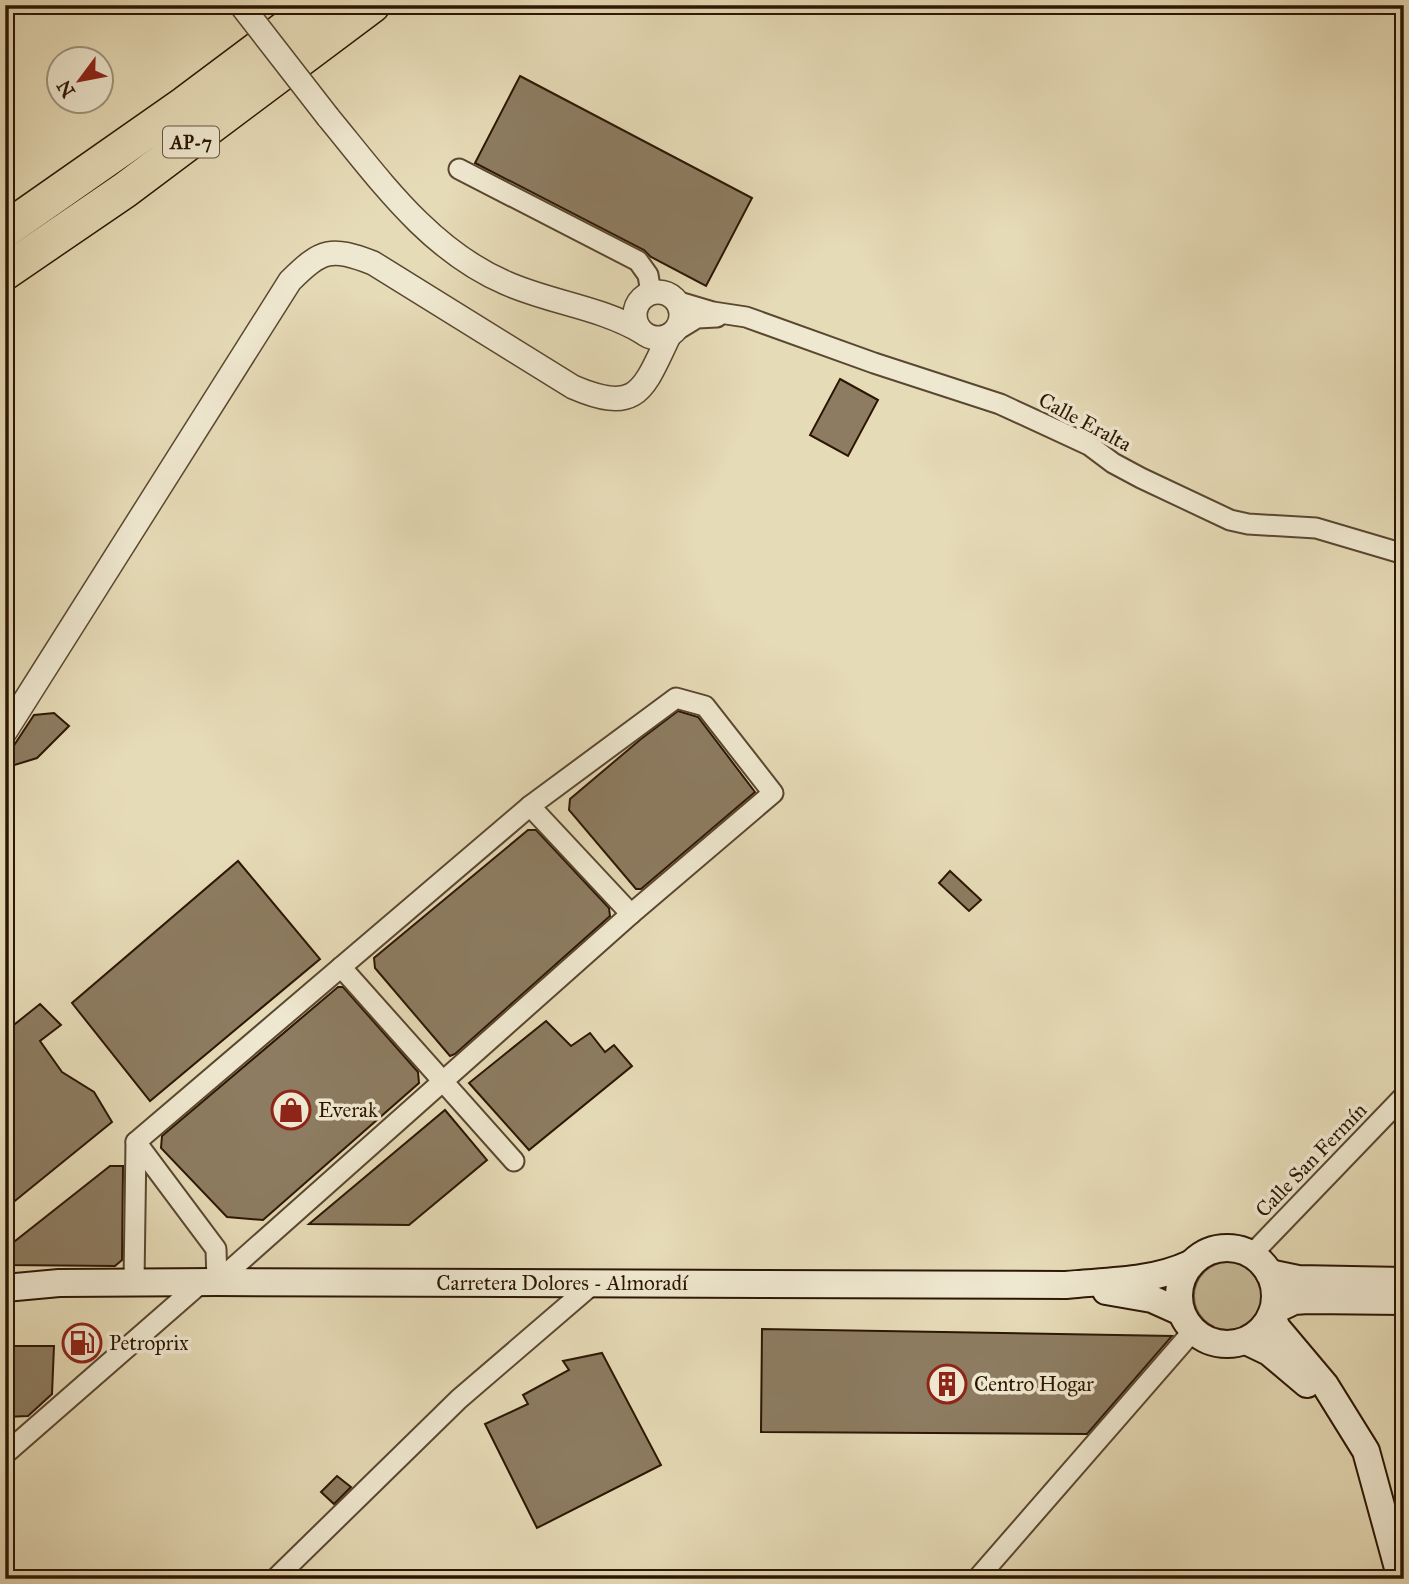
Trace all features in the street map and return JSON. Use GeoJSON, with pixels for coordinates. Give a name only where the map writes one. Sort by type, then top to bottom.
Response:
{"type":"FeatureCollection","features":[{"type":"Feature","properties":{"kind":"highway","name":"AP-7"},"geometry":{"type":"LineString","coordinates":[[5,230],[185,104],[317,5]]}},
{"type":"Feature","properties":{"kind":"highway","name":"AP-7"},"geometry":{"type":"LineString","coordinates":[[5,272],[125,190],[372,5]]}},
{"type":"Feature","properties":{"kind":"main road"},"geometry":{"type":"LineString","coordinates":[[1066,1284],[1132,1280],[1172,1272],[1212,1250],[1224,1248],[1236,1248],[1261,1264],[1298,1279],[1404,1281]]}},
{"type":"Feature","properties":{"kind":"main road"},"geometry":{"type":"LineString","coordinates":[[1187,1322],[1179,1287],[1190,1264]]}},
{"type":"Feature","properties":{"kind":"main road"},"geometry":{"type":"LineString","coordinates":[[1066,1284],[1152,1299],[1187,1322],[1207,1340],[1226,1345],[1246,1341],[1261,1330],[1272,1313],[1275,1300],[1273,1283],[1261,1264]]}},
{"type":"Feature","properties":{"kind":"main road","name":"Carretera Dolores - Almoradí"},"geometry":{"type":"LineString","coordinates":[[5,1276],[59,1283]]}},
{"type":"Feature","properties":{"kind":"main road","name":"Carretera Dolores - Almoradí"},"geometry":{"type":"LineString","coordinates":[[5,1288],[59,1283],[134,1282],[1066,1284]]}},
{"type":"Feature","properties":{"kind":"main road"},"geometry":{"type":"LineString","coordinates":[[1272,1313],[1294,1301],[1404,1301]]}},
{"type":"Feature","properties":{"kind":"main road"},"geometry":{"type":"LineString","coordinates":[[1272,1313],[1277,1328],[1325,1385],[1366,1451],[1396,1575]]}},
{"type":"Feature","properties":{"kind":"main road"},"geometry":{"type":"LineString","coordinates":[[1246,1341],[1269,1352],[1305,1382],[1366,1474],[1384,1519]]}},
{"type":"Feature","properties":{"kind":"street"},"geometry":{"type":"LineString","coordinates":[[241,5],[393,196],[448,249],[505,283],[543,298],[621,320],[643,334],[657,339],[671,334],[696,318],[746,317]]}},
{"type":"Feature","properties":{"kind":"street"},"geometry":{"type":"LineString","coordinates":[[459,169],[638,261],[648,275],[645,297],[636,307],[635,320],[649,350],[650,376]]}},
{"type":"Feature","properties":{"kind":"street"},"geometry":{"type":"LineString","coordinates":[[5,732],[290,281],[307,264],[320,257],[345,252],[373,263],[573,387],[609,400],[634,394],[650,376],[671,334],[678,326],[681,313],[676,301]]}},
{"type":"Feature","properties":{"kind":"street"},"geometry":{"type":"LineString","coordinates":[[579,308],[624,305],[665,293],[676,301],[713,312],[746,317]]}},
{"type":"Feature","properties":{"kind":"street","name":"Calle Eralta"},"geometry":{"type":"LineString","coordinates":[[746,317],[1000,404],[1089,445],[1132,473],[1230,520],[1248,524],[1315,528],[1404,554]]}},
{"type":"Feature","properties":{"kind":"street"},"geometry":{"type":"LineString","coordinates":[[5,1454],[444,1083],[632,914],[774,793],[705,706],[676,698],[530,806],[136,1142],[134,1282]]}},
{"type":"Feature","properties":{"kind":"street"},"geometry":{"type":"LineString","coordinates":[[530,806],[632,914]]}},
{"type":"Feature","properties":{"kind":"street"},"geometry":{"type":"LineString","coordinates":[[341,967],[514,1161]]}},
{"type":"Feature","properties":{"kind":"street","name":"Calle San Fermín"},"geometry":{"type":"LineString","coordinates":[[1261,1264],[1404,1097]]}},
{"type":"Feature","properties":{"kind":"street"},"geometry":{"type":"LineString","coordinates":[[136,1142],[216,1249],[209,1282]]}},
{"type":"Feature","properties":{"kind":"street"},"geometry":{"type":"LineString","coordinates":[[275,1579],[459,1399],[594,1283]]}},
{"type":"Feature","properties":{"kind":"street"},"geometry":{"type":"LineString","coordinates":[[977,1579],[1187,1322]]}},
{"type":"Feature","properties":{"kind":"shaded area"},"geometry":{"type":"Polygon","coordinates":[[[1228,1262],[1241,1265],[1252,1272],[1259,1283],[1262,1296],[1259,1309],[1252,1320],[1241,1327],[1228,1330],[1215,1327],[1204,1320],[1197,1309],[1194,1296],[1197,1283],[1204,1272],[1215,1265],[1228,1262]]]}},
{"type":"Feature","properties":{"kind":"building"},"geometry":{"type":"Polygon","coordinates":[[[520,76],[752,198],[706,286],[651,257],[644,250],[475,163],[520,76]]]}},
{"type":"Feature","properties":{"kind":"building"},"geometry":{"type":"Polygon","coordinates":[[[840,379],[878,400],[848,456],[810,435],[840,379]]]}},
{"type":"Feature","properties":{"kind":"building"},"geometry":{"type":"Polygon","coordinates":[[[678,711],[698,717],[755,792],[641,889],[636,889],[569,810],[570,799],[678,711]]]}},
{"type":"Feature","properties":{"kind":"building"},"geometry":{"type":"Polygon","coordinates":[[[54,713],[69,726],[37,758],[5,768],[5,759],[34,715],[54,713]]]}},
{"type":"Feature","properties":{"kind":"building"},"geometry":{"type":"Polygon","coordinates":[[[528,830],[536,830],[609,908],[610,916],[450,1056],[375,968],[374,958],[528,830]]]}},
{"type":"Feature","properties":{"kind":"building"},"geometry":{"type":"Polygon","coordinates":[[[238,861],[320,959],[150,1101],[72,1003],[238,861]]]}},
{"type":"Feature","properties":{"kind":"building"},"geometry":{"type":"Polygon","coordinates":[[[950,871],[981,900],[969,911],[939,883],[950,871]]]}},
{"type":"Feature","properties":{"kind":"building","name":"Everak"},"geometry":{"type":"Polygon","coordinates":[[[338,987],[343,987],[418,1072],[419,1083],[263,1220],[227,1217],[161,1148],[162,1136],[338,987]]]}},
{"type":"Feature","properties":{"kind":"building"},"geometry":{"type":"Polygon","coordinates":[[[40,1004],[61,1025],[40,1041],[62,1072],[94,1092],[112,1122],[5,1209],[5,1032],[40,1004]]]}},
{"type":"Feature","properties":{"kind":"building"},"geometry":{"type":"Polygon","coordinates":[[[546,1021],[571,1046],[590,1033],[605,1052],[614,1045],[632,1066],[529,1150],[469,1083],[546,1021]]]}},
{"type":"Feature","properties":{"kind":"building"},"geometry":{"type":"Polygon","coordinates":[[[445,1110],[487,1160],[409,1225],[309,1224],[445,1110]]]}},
{"type":"Feature","properties":{"kind":"building"},"geometry":{"type":"Polygon","coordinates":[[[110,1166],[123,1166],[122,1260],[115,1266],[5,1265],[5,1249],[110,1166]]]}},
{"type":"Feature","properties":{"kind":"building","name":"Petroprix"},"geometry":{"type":"Polygon","coordinates":[[[76,1327],[89,1328],[89,1358],[76,1357],[76,1327]]]}},
{"type":"Feature","properties":{"kind":"building","name":"Centro Hogar"},"geometry":{"type":"Polygon","coordinates":[[[762,1329],[1172,1336],[1087,1434],[761,1432],[762,1329]]]}},
{"type":"Feature","properties":{"kind":"building"},"geometry":{"type":"Polygon","coordinates":[[[5,1346],[54,1346],[52,1394],[28,1416],[5,1417],[5,1346]]]}},
{"type":"Feature","properties":{"kind":"building"},"geometry":{"type":"Polygon","coordinates":[[[602,1353],[661,1465],[537,1528],[485,1424],[528,1404],[523,1395],[569,1370],[563,1361],[602,1353]]]}},
{"type":"Feature","properties":{"kind":"building"},"geometry":{"type":"Polygon","coordinates":[[[337,1476],[351,1487],[334,1504],[321,1492],[337,1476]]]}},
{"type":"Feature","properties":{"kind":"place","name":"Everak"},"geometry":{"type":"Point","coordinates":[291,1110]}},
{"type":"Feature","properties":{"kind":"place","name":"Petroprix"},"geometry":{"type":"Point","coordinates":[82,1343]}},
{"type":"Feature","properties":{"kind":"place","name":"Centro Hogar"},"geometry":{"type":"Point","coordinates":[947,1384]}}]}
